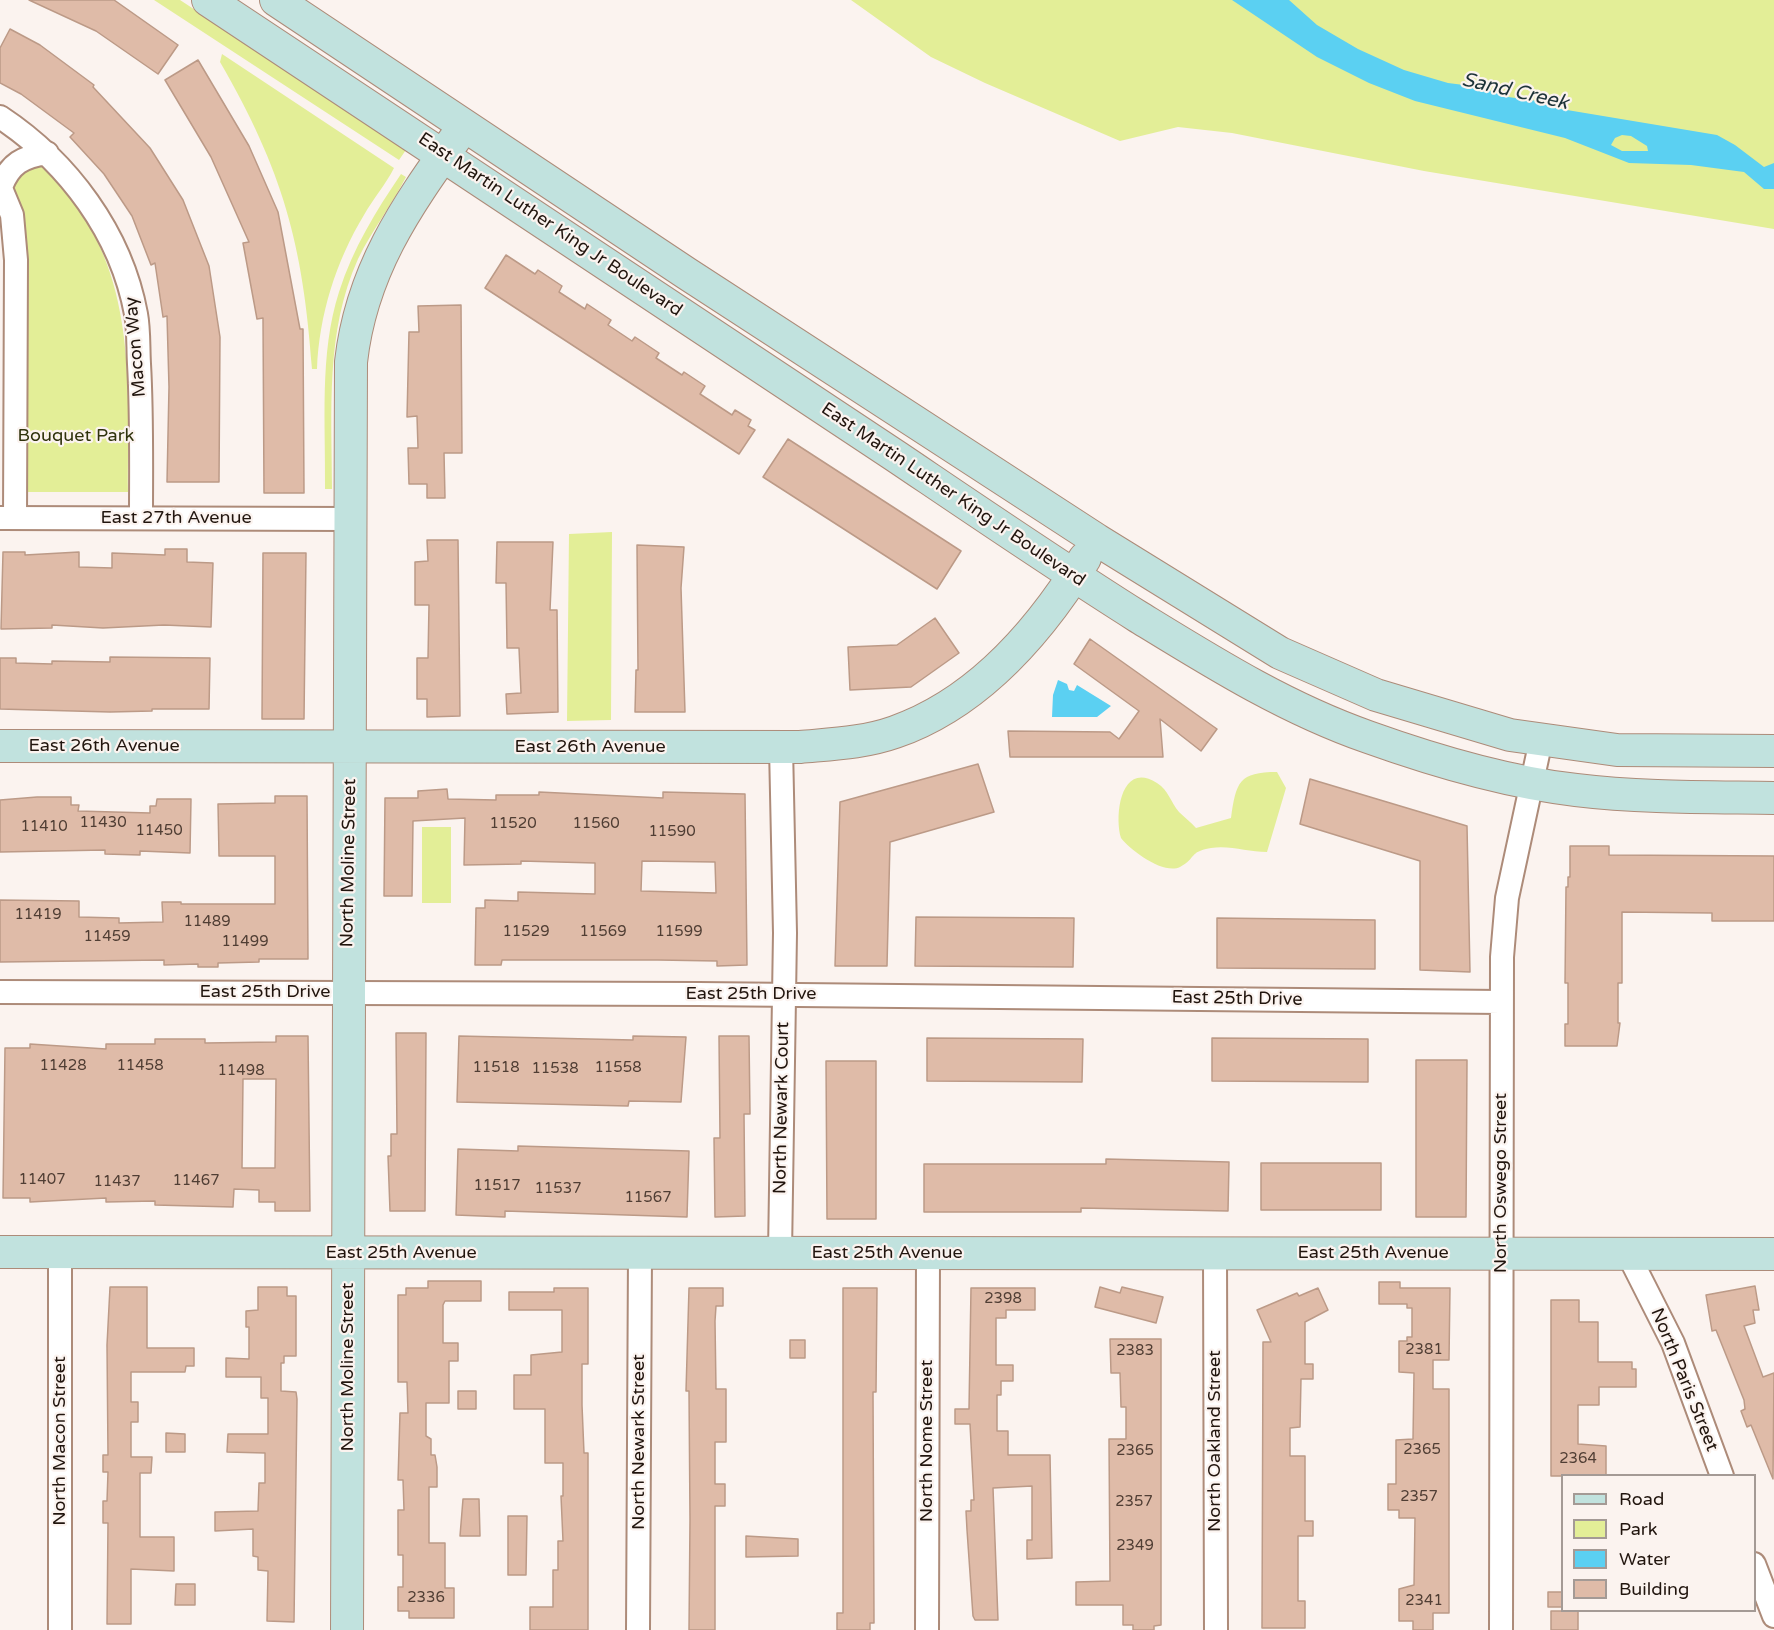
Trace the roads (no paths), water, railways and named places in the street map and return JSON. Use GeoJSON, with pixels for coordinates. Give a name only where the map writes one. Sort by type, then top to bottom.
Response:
{"type":"FeatureCollection","features":[{"type":"Feature","properties":{"kind":"street","name":"East Martin Luther King Jr Boulevard"},"geometry":{"type":"LineString","coordinates":[[208,0],[445,153],[1074,576],[1221,668],[1299,709],[1364,736],[1439,760],[1532,783],[1619,794],[1774,798]]}},
{"type":"Feature","properties":{"kind":"street","name":"East Martin Luther King Jr Boulevard"},"geometry":{"type":"LineString","coordinates":[[276,0],[464,126],[1096,540],[1242,631],[1314,669],[1376,694],[1448,718],[1540,740],[1653,751],[1774,751]]}},
{"type":"Feature","properties":{"kind":"street","name":"Macon Way"},"geometry":{"type":"LineString","coordinates":[[0,117],[47,153],[74,182],[117,249],[136,316],[141,396],[141,518]]}},
{"type":"Feature","properties":{"kind":"street","name":"North Moline Street"},"geometry":{"type":"LineString","coordinates":[[347,1630],[351,362],[359,310],[383,249],[464,126]]}},
{"type":"Feature","properties":{"kind":"street"},"geometry":{"type":"LineString","coordinates":[[7,518],[15,260],[12,215],[0,187],[16,163],[25,158],[47,153]]}},
{"type":"Feature","properties":{"kind":"street","name":"East 27th Avenue"},"geometry":{"type":"LineString","coordinates":[[7,518],[352,519]]}},
{"type":"Feature","properties":{"kind":"street","name":"East 26th Avenue"},"geometry":{"type":"LineString","coordinates":[[0,746],[782,747],[824,745],[869,739],[894,733],[938,711],[963,696],[1008,658],[1047,613],[1096,540]]}},
{"type":"Feature","properties":{"kind":"street","name":"North Oswego Street"},"geometry":{"type":"LineString","coordinates":[[1501,1630],[1501,1002],[1507,898],[1540,740]]}},
{"type":"Feature","properties":{"kind":"street","name":"North Newark Court"},"geometry":{"type":"LineString","coordinates":[[780,1253],[784,994],[782,747]]}},
{"type":"Feature","properties":{"kind":"street","name":"East 25th Drive"},"geometry":{"type":"LineString","coordinates":[[0,992],[784,994],[1501,1002]]}},
{"type":"Feature","properties":{"kind":"street","name":"East 25th Avenue"},"geometry":{"type":"LineString","coordinates":[[0,1252],[1774,1254]]}},
{"type":"Feature","properties":{"kind":"street","name":"North Macon Street"},"geometry":{"type":"LineString","coordinates":[[60,1252],[60,1630]]}},
{"type":"Feature","properties":{"kind":"street","name":"North Oakland Street"},"geometry":{"type":"LineString","coordinates":[[1215,1252],[1216,1630]]}},
{"type":"Feature","properties":{"kind":"street","name":"North Newark Street"},"geometry":{"type":"LineString","coordinates":[[638,1630],[640,1253]]}},
{"type":"Feature","properties":{"kind":"street","name":"North Nome Street"},"geometry":{"type":"LineString","coordinates":[[927,1630],[928,1253]]}},
{"type":"Feature","properties":{"kind":"street","name":"North Paris Street"},"geometry":{"type":"LineString","coordinates":[[1628,1254],[1673,1343],[1721,1474]]}},
{"type":"Feature","properties":{"kind":"street"},"geometry":{"type":"LineString","coordinates":[[1756,1567],[1774,1616]]}},
{"type":"Feature","properties":{"kind":"water"},"geometry":{"type":"Polygon","coordinates":[[[1232,0],[1289,0],[1317,25],[1358,49],[1404,70],[1448,83],[1480,87],[1508,97],[1538,101],[1555,108],[1717,135],[1735,145],[1764,167],[1774,163],[1774,189],[1764,189],[1744,172],[1691,165],[1629,163],[1565,138],[1415,101],[1369,83],[1317,57],[1232,0]],[[1622,135],[1615,138],[1611,145],[1622,151],[1648,151],[1647,146],[1631,136],[1622,135]]]}},
{"type":"Feature","properties":{"kind":"water"},"geometry":{"type":"Polygon","coordinates":[[[1058,680],[1067,684],[1069,690],[1074,691],[1077,685],[1111,706],[1097,717],[1052,717],[1053,695],[1058,680]]]}},
{"type":"Feature","properties":{"kind":"water label","name":"Sand Creek"},"geometry":{"type":"Point","coordinates":[1515,92]}},
{"type":"Feature","properties":{"kind":"park label","name":"Bouquet Park"},"geometry":{"type":"Point","coordinates":[76,436]}}]}
